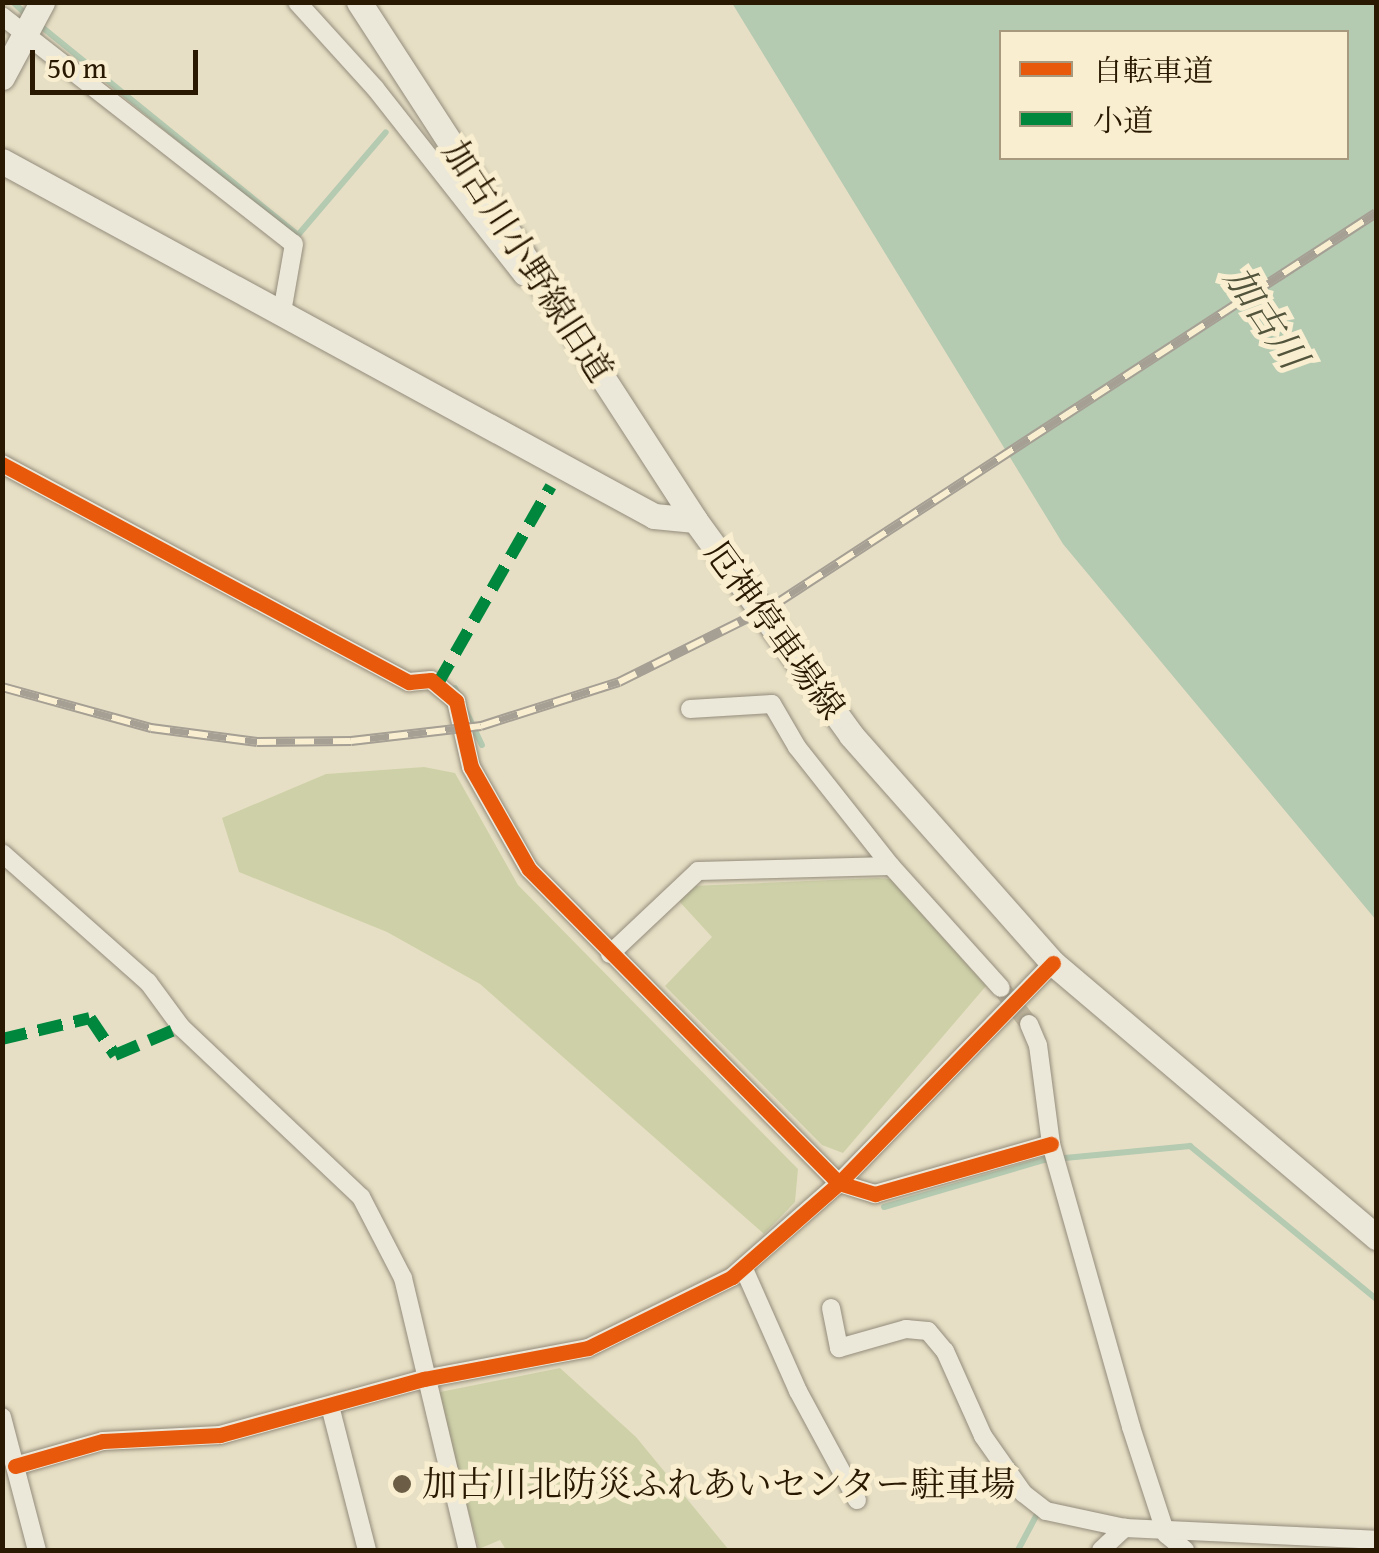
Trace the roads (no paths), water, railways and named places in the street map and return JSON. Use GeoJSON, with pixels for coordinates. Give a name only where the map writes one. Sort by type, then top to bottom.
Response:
{"type":"FeatureCollection","features":[{"type":"Feature","properties":{"kind":"main road"},"geometry":{"type":"LineString","coordinates":[[2,77],[42,2]]}},
{"type":"Feature","properties":{"kind":"main road","name":"加古川小野線旧道"},"geometry":{"type":"LineString","coordinates":[[358,2],[696,520]]}},
{"type":"Feature","properties":{"kind":"main road","name":"厄神停車場線"},"geometry":{"type":"LineString","coordinates":[[2,161],[654,516],[696,520],[851,736],[1052,964],[1376,1237]]}},
{"type":"Feature","properties":{"kind":"street"},"geometry":{"type":"LineString","coordinates":[[297,2],[375,88],[523,276],[543,282]]}},
{"type":"Feature","properties":{"kind":"street"},"geometry":{"type":"LineString","coordinates":[[2,16],[294,244],[282,312]]}},
{"type":"Feature","properties":{"kind":"street"},"geometry":{"type":"LineString","coordinates":[[2,464],[409,682],[431,680],[456,701],[472,767],[530,870],[838,1184],[875,1194],[1052,1144]]}},
{"type":"Feature","properties":{"kind":"street"},"geometry":{"type":"LineString","coordinates":[[690,709],[772,704],[797,747],[891,866],[1001,988]]}},
{"type":"Feature","properties":{"kind":"street"},"geometry":{"type":"LineString","coordinates":[[2,853],[148,982],[181,1027],[361,1197],[403,1278],[424,1379],[468,1550]]}},
{"type":"Feature","properties":{"kind":"street"},"geometry":{"type":"LineString","coordinates":[[610,954],[698,871],[891,866]]}},
{"type":"Feature","properties":{"kind":"street"},"geometry":{"type":"LineString","coordinates":[[15,1466],[103,1441],[220,1434],[424,1379],[588,1348],[744,1269],[838,1184],[1052,964]]}},
{"type":"Feature","properties":{"kind":"street"},"geometry":{"type":"LineString","coordinates":[[1029,1024],[1038,1045],[1052,1144],[1166,1534],[1185,1550]]}},
{"type":"Feature","properties":{"kind":"street"},"geometry":{"type":"LineString","coordinates":[[744,1269],[798,1391],[857,1500]]}},
{"type":"Feature","properties":{"kind":"street"},"geometry":{"type":"LineString","coordinates":[[830,1308],[839,1348],[906,1329],[928,1331],[945,1351],[984,1436],[1023,1494],[1046,1512],[1166,1534],[1376,1540]]}},
{"type":"Feature","properties":{"kind":"street"},"geometry":{"type":"LineString","coordinates":[[330,1406],[366,1550]]}},
{"type":"Feature","properties":{"kind":"street"},"geometry":{"type":"LineString","coordinates":[[2,1418],[37,1550]]}},
{"type":"Feature","properties":{"kind":"street"},"geometry":{"type":"LineString","coordinates":[[1100,1550],[1126,1528]]}},
{"type":"Feature","properties":{"kind":"water","name":"加古川"},"geometry":{"type":"Polygon","coordinates":[[[732,3],[1376,3],[1376,920],[1063,544],[732,3]]]}},
{"type":"Feature","properties":{"kind":"waterway"},"geometry":{"type":"LineString","coordinates":[[13,2],[27,15]]}},
{"type":"Feature","properties":{"kind":"waterway"},"geometry":{"type":"LineString","coordinates":[[37,23],[298,235],[386,132]]}},
{"type":"Feature","properties":{"kind":"waterway"},"geometry":{"type":"LineString","coordinates":[[455,688],[482,745]]}},
{"type":"Feature","properties":{"kind":"waterway"},"geometry":{"type":"LineString","coordinates":[[884,1207],[1044,1160],[1190,1146],[1376,1299]]}},
{"type":"Feature","properties":{"kind":"waterway"},"geometry":{"type":"LineString","coordinates":[[1018,1550],[1037,1515]]}},
{"type":"Feature","properties":{"kind":"tunnel"},"geometry":{"type":"LineString","coordinates":[[1001,988],[1029,1024]]}},
{"type":"Feature","properties":{"kind":"railway"},"geometry":{"type":"LineString","coordinates":[[2,687],[151,728],[257,742],[351,741],[481,726],[619,682],[774,605],[1376,213]]}},
{"type":"Feature","properties":{"kind":"place","name":"加古川北防災ふれあいセンター駐車場"},"geometry":{"type":"Point","coordinates":[402,1484]}}]}
